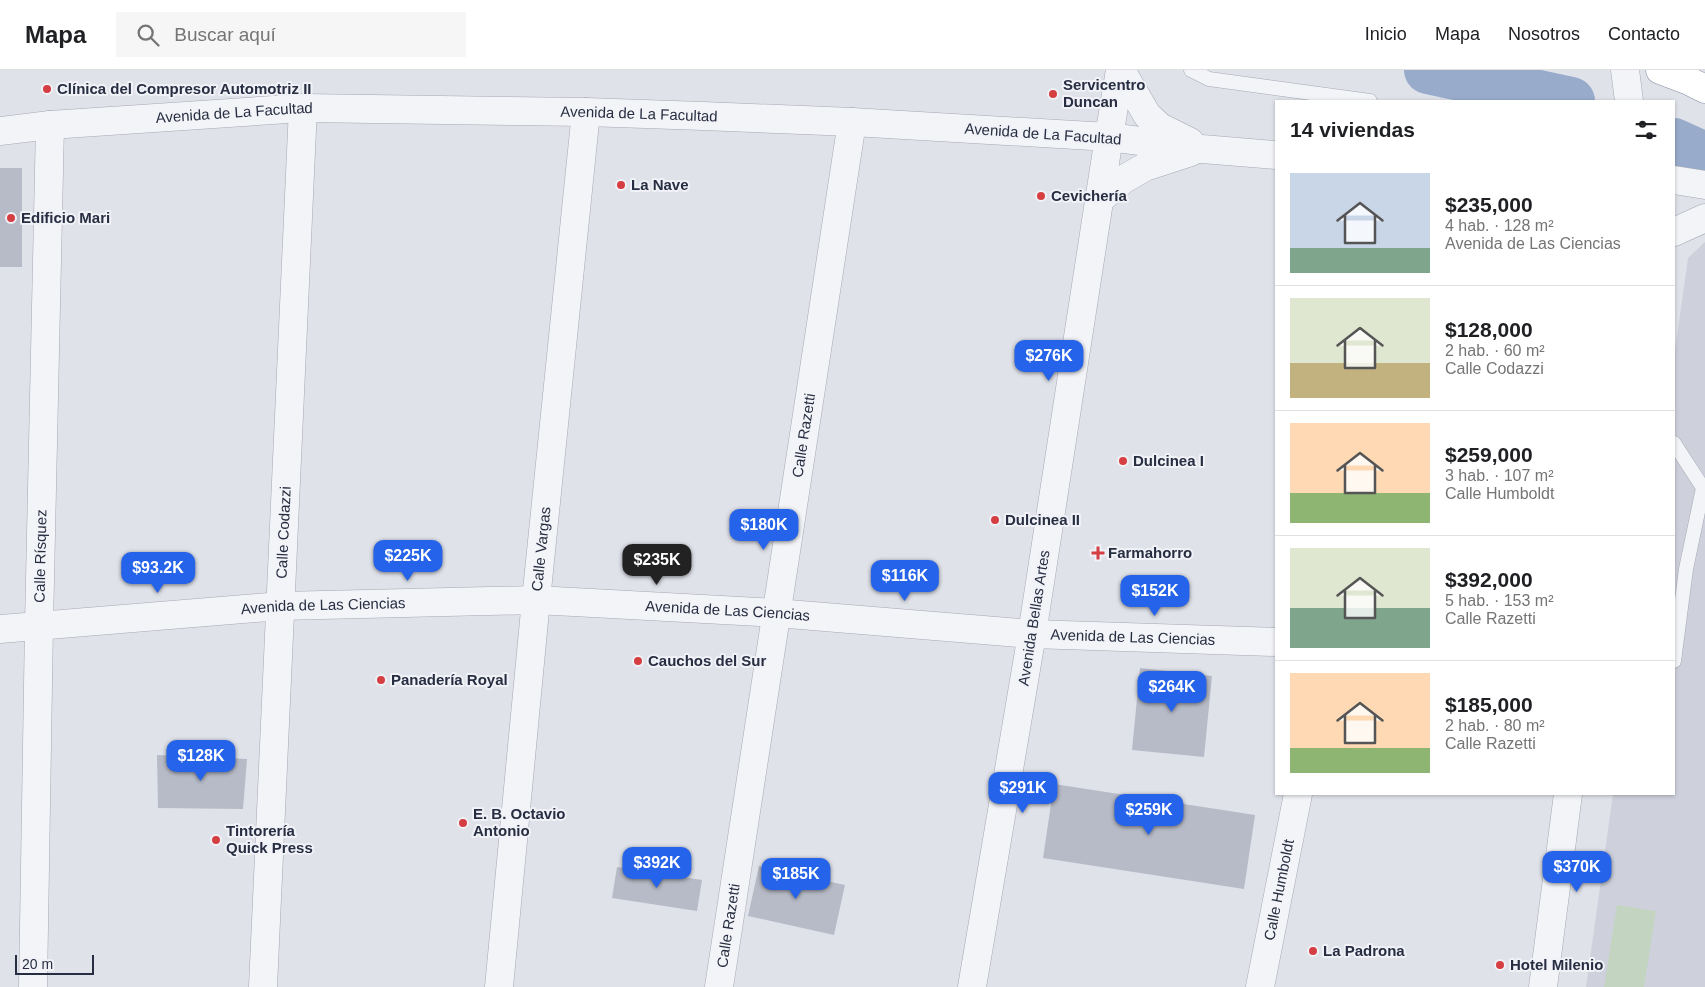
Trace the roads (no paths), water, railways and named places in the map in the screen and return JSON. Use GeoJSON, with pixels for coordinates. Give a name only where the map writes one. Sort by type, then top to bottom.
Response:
{"type":"FeatureCollection","features":[{"type":"Feature","properties":{"kind":"highway"},"geometry":{"type":"LineString","coordinates":[[1660,70],[1705,89]]}},
{"type":"Feature","properties":{"kind":"street","name":"Avenida Bellas Artes"},"geometry":{"type":"LineString","coordinates":[[972,987],[1032,634],[1121,70]]}},
{"type":"Feature","properties":{"kind":"street"},"geometry":{"type":"LineString","coordinates":[[1121,70],[1147,115],[1160,127],[1202,149]]}},
{"type":"Feature","properties":{"kind":"street"},"geometry":{"type":"LineString","coordinates":[[1625,70],[1629,100]]}},
{"type":"Feature","properties":{"kind":"street","name":"Avenida de La Facultad"},"geometry":{"type":"LineString","coordinates":[[0,131],[50,125],[303,108],[586,112],[852,122],[1109,137],[1202,149],[1275,155]]}},
{"type":"Feature","properties":{"kind":"street","name":"Calle Codazzi"},"geometry":{"type":"LineString","coordinates":[[263,987],[303,108]]}},
{"type":"Feature","properties":{"kind":"street","name":"Calle Vargas"},"geometry":{"type":"LineString","coordinates":[[499,987],[586,112]]}},
{"type":"Feature","properties":{"kind":"street","name":"Calle Razetti"},"geometry":{"type":"LineString","coordinates":[[719,987],[852,122]]}},
{"type":"Feature","properties":{"kind":"street","name":"Calle Rísquez"},"geometry":{"type":"LineString","coordinates":[[33,987],[50,125]]}},
{"type":"Feature","properties":{"kind":"street"},"geometry":{"type":"LineString","coordinates":[[1099,200],[1124,179],[1145,167],[1202,149]]}},
{"type":"Feature","properties":{"kind":"street"},"geometry":{"type":"LineString","coordinates":[[1675,180],[1705,185]]}},
{"type":"Feature","properties":{"kind":"street"},"geometry":{"type":"LineString","coordinates":[[1675,232],[1705,218]]}},
{"type":"Feature","properties":{"kind":"street","name":"Avenida de Las Ciencias"},"geometry":{"type":"LineString","coordinates":[[0,629],[281,606],[536,600],[776,614],[1032,634],[1275,642]]}},
{"type":"Feature","properties":{"kind":"street","name":"Calle Humboldt"},"geometry":{"type":"LineString","coordinates":[[1260,987],[1298,795]]}},
{"type":"Feature","properties":{"kind":"street"},"geometry":{"type":"LineString","coordinates":[[1543,987],[1568,795]]}},
{"type":"Feature","properties":{"kind":"lane"},"geometry":{"type":"LineString","coordinates":[[1191,70],[1209,79],[1363,100]]}},
{"type":"Feature","properties":{"kind":"lane"},"geometry":{"type":"LineString","coordinates":[[1675,445],[1704,489],[1686,569],[1675,653]]}},
{"type":"Feature","properties":{"kind":"waterway"},"geometry":{"type":"LineString","coordinates":[[1428,70],[1566,100]]}},
{"type":"Feature","properties":{"kind":"waterway"},"geometry":{"type":"LineString","coordinates":[[1675,142],[1705,156]]}},
{"type":"Feature","properties":{"kind":"place","name":"Clínica del Compresor Automotriz II"},"geometry":{"type":"Point","coordinates":[47,89]}},
{"type":"Feature","properties":{"kind":"place","name":"Servicentro Duncan"},"geometry":{"type":"Point","coordinates":[1053,94]}},
{"type":"Feature","properties":{"kind":"place","name":"La Nave"},"geometry":{"type":"Point","coordinates":[621,185]}},
{"type":"Feature","properties":{"kind":"place","name":"Cevichería"},"geometry":{"type":"Point","coordinates":[1041,196]}},
{"type":"Feature","properties":{"kind":"place","name":"Edificio Mari"},"geometry":{"type":"Point","coordinates":[11,218]}},
{"type":"Feature","properties":{"kind":"place","name":"Dulcinea I"},"geometry":{"type":"Point","coordinates":[1123,461]}},
{"type":"Feature","properties":{"kind":"place","name":"Dulcinea II"},"geometry":{"type":"Point","coordinates":[995,520]}},
{"type":"Feature","properties":{"kind":"place","name":"Farmahorro"},"geometry":{"type":"Point","coordinates":[1098,553]}},
{"type":"Feature","properties":{"kind":"place","name":"Cauchos del Sur"},"geometry":{"type":"Point","coordinates":[638,661]}},
{"type":"Feature","properties":{"kind":"place","name":"Panadería Royal"},"geometry":{"type":"Point","coordinates":[381,680]}},
{"type":"Feature","properties":{"kind":"place","name":"E. B. Octavio Antonio"},"geometry":{"type":"Point","coordinates":[463,823]}},
{"type":"Feature","properties":{"kind":"place","name":"Tintorería Quick Press"},"geometry":{"type":"Point","coordinates":[216,840]}},
{"type":"Feature","properties":{"kind":"place","name":"La Padrona"},"geometry":{"type":"Point","coordinates":[1313,951]}},
{"type":"Feature","properties":{"kind":"place","name":"Hotel Milenio"},"geometry":{"type":"Point","coordinates":[1500,965]}}]}
